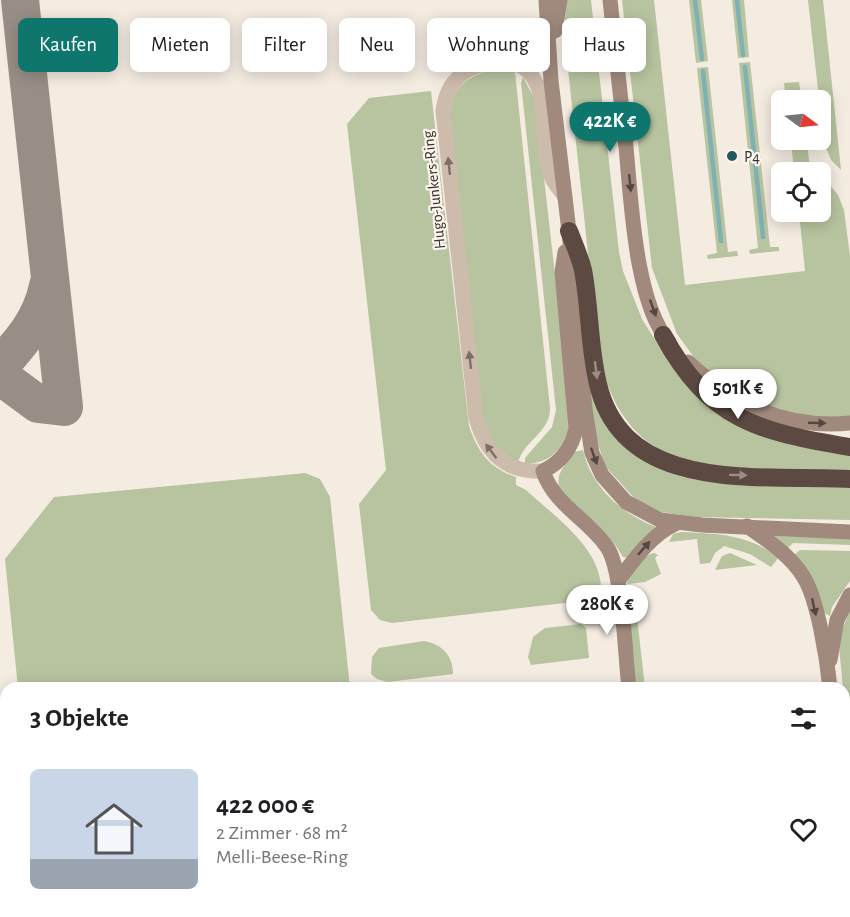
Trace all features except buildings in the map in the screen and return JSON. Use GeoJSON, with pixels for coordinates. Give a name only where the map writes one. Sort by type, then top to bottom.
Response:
{"type":"FeatureCollection","features":[{"type":"Feature","properties":{"kind":"highway"},"geometry":{"type":"LineString","coordinates":[[569,231],[583,268],[598,385],[619,426],[633,442],[650,455],[677,467],[711,475],[850,479]]}},
{"type":"Feature","properties":{"kind":"highway"},"geometry":{"type":"LineString","coordinates":[[663,335],[679,364],[696,387],[744,420],[800,439],[850,447]]}},
{"type":"Feature","properties":{"kind":"street","name":"Hugo-Junkers-Ring"},"geometry":{"type":"LineString","coordinates":[[546,0],[551,81],[566,197],[585,409],[592,453],[602,475],[626,502],[660,520],[677,523],[850,532]]}},
{"type":"Feature","properties":{"kind":"street","name":"Hugo-Junkers-Ring"},"geometry":{"type":"LineString","coordinates":[[560,0],[555,32],[572,174],[566,197]]}},
{"type":"Feature","properties":{"kind":"street"},"geometry":{"type":"LineString","coordinates":[[610,0],[636,238],[643,281],[663,335],[705,379],[725,394],[752,409],[805,423],[850,423]]}},
{"type":"Feature","properties":{"kind":"street","name":"Hugo-Junkers-Ring"},"geometry":{"type":"LineString","coordinates":[[543,471],[520,470],[501,462],[486,445],[476,418],[443,111],[447,91],[463,73],[487,63],[499,62],[520,64],[531,73],[539,92],[551,178],[566,197]]}},
{"type":"Feature","properties":{"kind":"street"},"geometry":{"type":"LineString","coordinates":[[569,231],[562,272],[576,428],[569,449],[561,460],[543,471],[553,494],[607,547],[613,557],[618,581],[628,682]]}},
{"type":"Feature","properties":{"kind":"street"},"geometry":{"type":"LineString","coordinates":[[618,581],[645,546],[665,528],[677,523]]}},
{"type":"Feature","properties":{"kind":"street"},"geometry":{"type":"LineString","coordinates":[[776,527],[850,524]]}},
{"type":"Feature","properties":{"kind":"street"},"geometry":{"type":"LineString","coordinates":[[747,526],[787,557],[803,575],[810,589],[829,681]]}},
{"type":"Feature","properties":{"kind":"street"},"geometry":{"type":"LineString","coordinates":[[829,681],[837,620],[850,595]]}},
{"type":"Feature","properties":{"kind":"green space"},"geometry":{"type":"Polygon","coordinates":[[[567,0],[591,0],[593,18],[565,18],[567,0]]]}},
{"type":"Feature","properties":{"kind":"green space"},"geometry":{"type":"Polygon","coordinates":[[[622,0],[654,0],[685,285],[805,271],[800,222],[831,222],[831,186],[838,195],[844,210],[850,256],[850,417],[807,417],[760,404],[721,383],[696,360],[677,334],[652,268],[630,72],[646,72],[646,18],[624,18],[622,0]]]}},
{"type":"Feature","properties":{"kind":"green space"},"geometry":{"type":"Polygon","coordinates":[[[689,0],[701,0],[708,61],[696,63],[689,0]]]}},
{"type":"Feature","properties":{"kind":"green space"},"geometry":{"type":"Polygon","coordinates":[[[732,0],[744,0],[749,57],[738,58],[732,0]]]}},
{"type":"Feature","properties":{"kind":"green space"},"geometry":{"type":"Polygon","coordinates":[[[808,0],[823,0],[841,170],[831,160],[827,150],[831,150],[831,90],[818,90],[808,0]]]}},
{"type":"Feature","properties":{"kind":"green space"},"geometry":{"type":"Polygon","coordinates":[[[750,62],[770,247],[779,247],[779,251],[750,254],[749,250],[758,248],[739,63],[750,62]]]}},
{"type":"Feature","properties":{"kind":"green space"},"geometry":{"type":"Polygon","coordinates":[[[708,67],[728,252],[737,251],[738,256],[708,259],[707,255],[717,253],[697,68],[708,67]]]}},
{"type":"Feature","properties":{"kind":"green space"},"geometry":{"type":"Polygon","coordinates":[[[484,72],[515,72],[550,408],[546,424],[525,448],[518,463],[494,443],[482,413],[450,119],[453,99],[457,92],[462,85],[484,72]]]}},
{"type":"Feature","properties":{"kind":"green space"},"geometry":{"type":"Polygon","coordinates":[[[569,72],[599,72],[623,271],[642,319],[674,370],[694,394],[792,445],[850,456],[850,470],[729,469],[694,463],[662,451],[635,430],[614,399],[599,354],[569,72]]]}},
{"type":"Feature","properties":{"kind":"green space"},"geometry":{"type":"Polygon","coordinates":[[[523,77],[534,98],[537,116],[571,416],[563,443],[558,450],[544,460],[525,464],[525,458],[552,427],[556,410],[521,83],[523,77]]]}},
{"type":"Feature","properties":{"kind":"green space"},"geometry":{"type":"Polygon","coordinates":[[[799,82],[800,90],[785,90],[784,83],[799,82]]]}},
{"type":"Feature","properties":{"kind":"green space"},"geometry":{"type":"Polygon","coordinates":[[[431,91],[469,426],[476,444],[486,458],[499,469],[516,477],[516,485],[526,490],[578,538],[596,566],[601,582],[600,599],[392,623],[380,620],[371,610],[359,504],[386,470],[347,124],[369,98],[431,91]]]}},
{"type":"Feature","properties":{"kind":"green space"},"geometry":{"type":"Polygon","coordinates":[[[792,150],[808,150],[810,162],[793,162],[792,150]]]}},
{"type":"Feature","properties":{"kind":"green space"},"geometry":{"type":"Polygon","coordinates":[[[590,393],[599,401],[640,454],[649,462],[671,474],[704,481],[850,487],[850,520],[694,517],[661,512],[636,500],[605,466],[596,437],[590,393]]]}},
{"type":"Feature","properties":{"kind":"green space"},"geometry":{"type":"Polygon","coordinates":[[[583,450],[593,476],[610,498],[631,515],[656,527],[627,558],[623,557],[614,543],[561,492],[558,481],[561,471],[574,452],[583,450]]]}},
{"type":"Feature","properties":{"kind":"green space"},"geometry":{"type":"Polygon","coordinates":[[[305,473],[320,479],[330,497],[349,682],[17,682],[5,559],[54,497],[305,473]]]}},
{"type":"Feature","properties":{"kind":"green space"},"geometry":{"type":"Polygon","coordinates":[[[681,532],[721,535],[744,540],[767,549],[779,557],[771,567],[750,554],[724,546],[715,553],[710,563],[700,564],[697,539],[669,542],[673,534],[681,532]]]}},
{"type":"Feature","properties":{"kind":"green space"},"geometry":{"type":"Polygon","coordinates":[[[773,535],[850,537],[850,545],[793,543],[788,548],[773,535]]]}},
{"type":"Feature","properties":{"kind":"green space"},"geometry":{"type":"Polygon","coordinates":[[[800,550],[850,551],[850,581],[832,607],[830,616],[823,612],[794,555],[800,550]]]}},
{"type":"Feature","properties":{"kind":"green space"},"geometry":{"type":"Polygon","coordinates":[[[654,553],[658,555],[655,558],[661,574],[645,582],[627,584],[637,565],[645,557],[654,553]]]}},
{"type":"Feature","properties":{"kind":"green space"},"geometry":{"type":"Polygon","coordinates":[[[730,553],[757,565],[715,570],[722,556],[730,553]]]}},
{"type":"Feature","properties":{"kind":"green space"},"geometry":{"type":"Polygon","coordinates":[[[626,595],[635,599],[644,682],[635,682],[626,595]]]}},
{"type":"Feature","properties":{"kind":"green space"},"geometry":{"type":"Polygon","coordinates":[[[850,610],[850,682],[842,682],[839,647],[842,630],[850,610]]]}},
{"type":"Feature","properties":{"kind":"green space"},"geometry":{"type":"Polygon","coordinates":[[[581,624],[586,628],[589,658],[531,665],[528,657],[533,637],[545,628],[581,624]]]}},
{"type":"Feature","properties":{"kind":"green space"},"geometry":{"type":"Polygon","coordinates":[[[424,641],[441,648],[449,656],[453,674],[388,682],[377,679],[371,674],[372,657],[379,648],[424,641]]]}},
{"type":"Feature","properties":{"kind":"waterway"},"geometry":{"type":"LineString","coordinates":[[695,0],[702,59]]}},
{"type":"Feature","properties":{"kind":"waterway"},"geometry":{"type":"LineString","coordinates":[[737,0],[743,55]]}},
{"type":"Feature","properties":{"kind":"waterway"},"geometry":{"type":"LineString","coordinates":[[745,67],[763,237]]}},
{"type":"Feature","properties":{"kind":"waterway"},"geometry":{"type":"LineString","coordinates":[[703,71],[721,241]]}},
{"type":"Feature","properties":{"kind":"taxiway"},"geometry":{"type":"LineString","coordinates":[[0,376],[38,404],[64,407],[20,0]]}},
{"type":"Feature","properties":{"kind":"taxiway"},"geometry":{"type":"LineString","coordinates":[[0,366],[36,320],[48,286]]}},
{"type":"Feature","properties":{"kind":"place","name":"P4"},"geometry":{"type":"Point","coordinates":[732,156]}}]}
